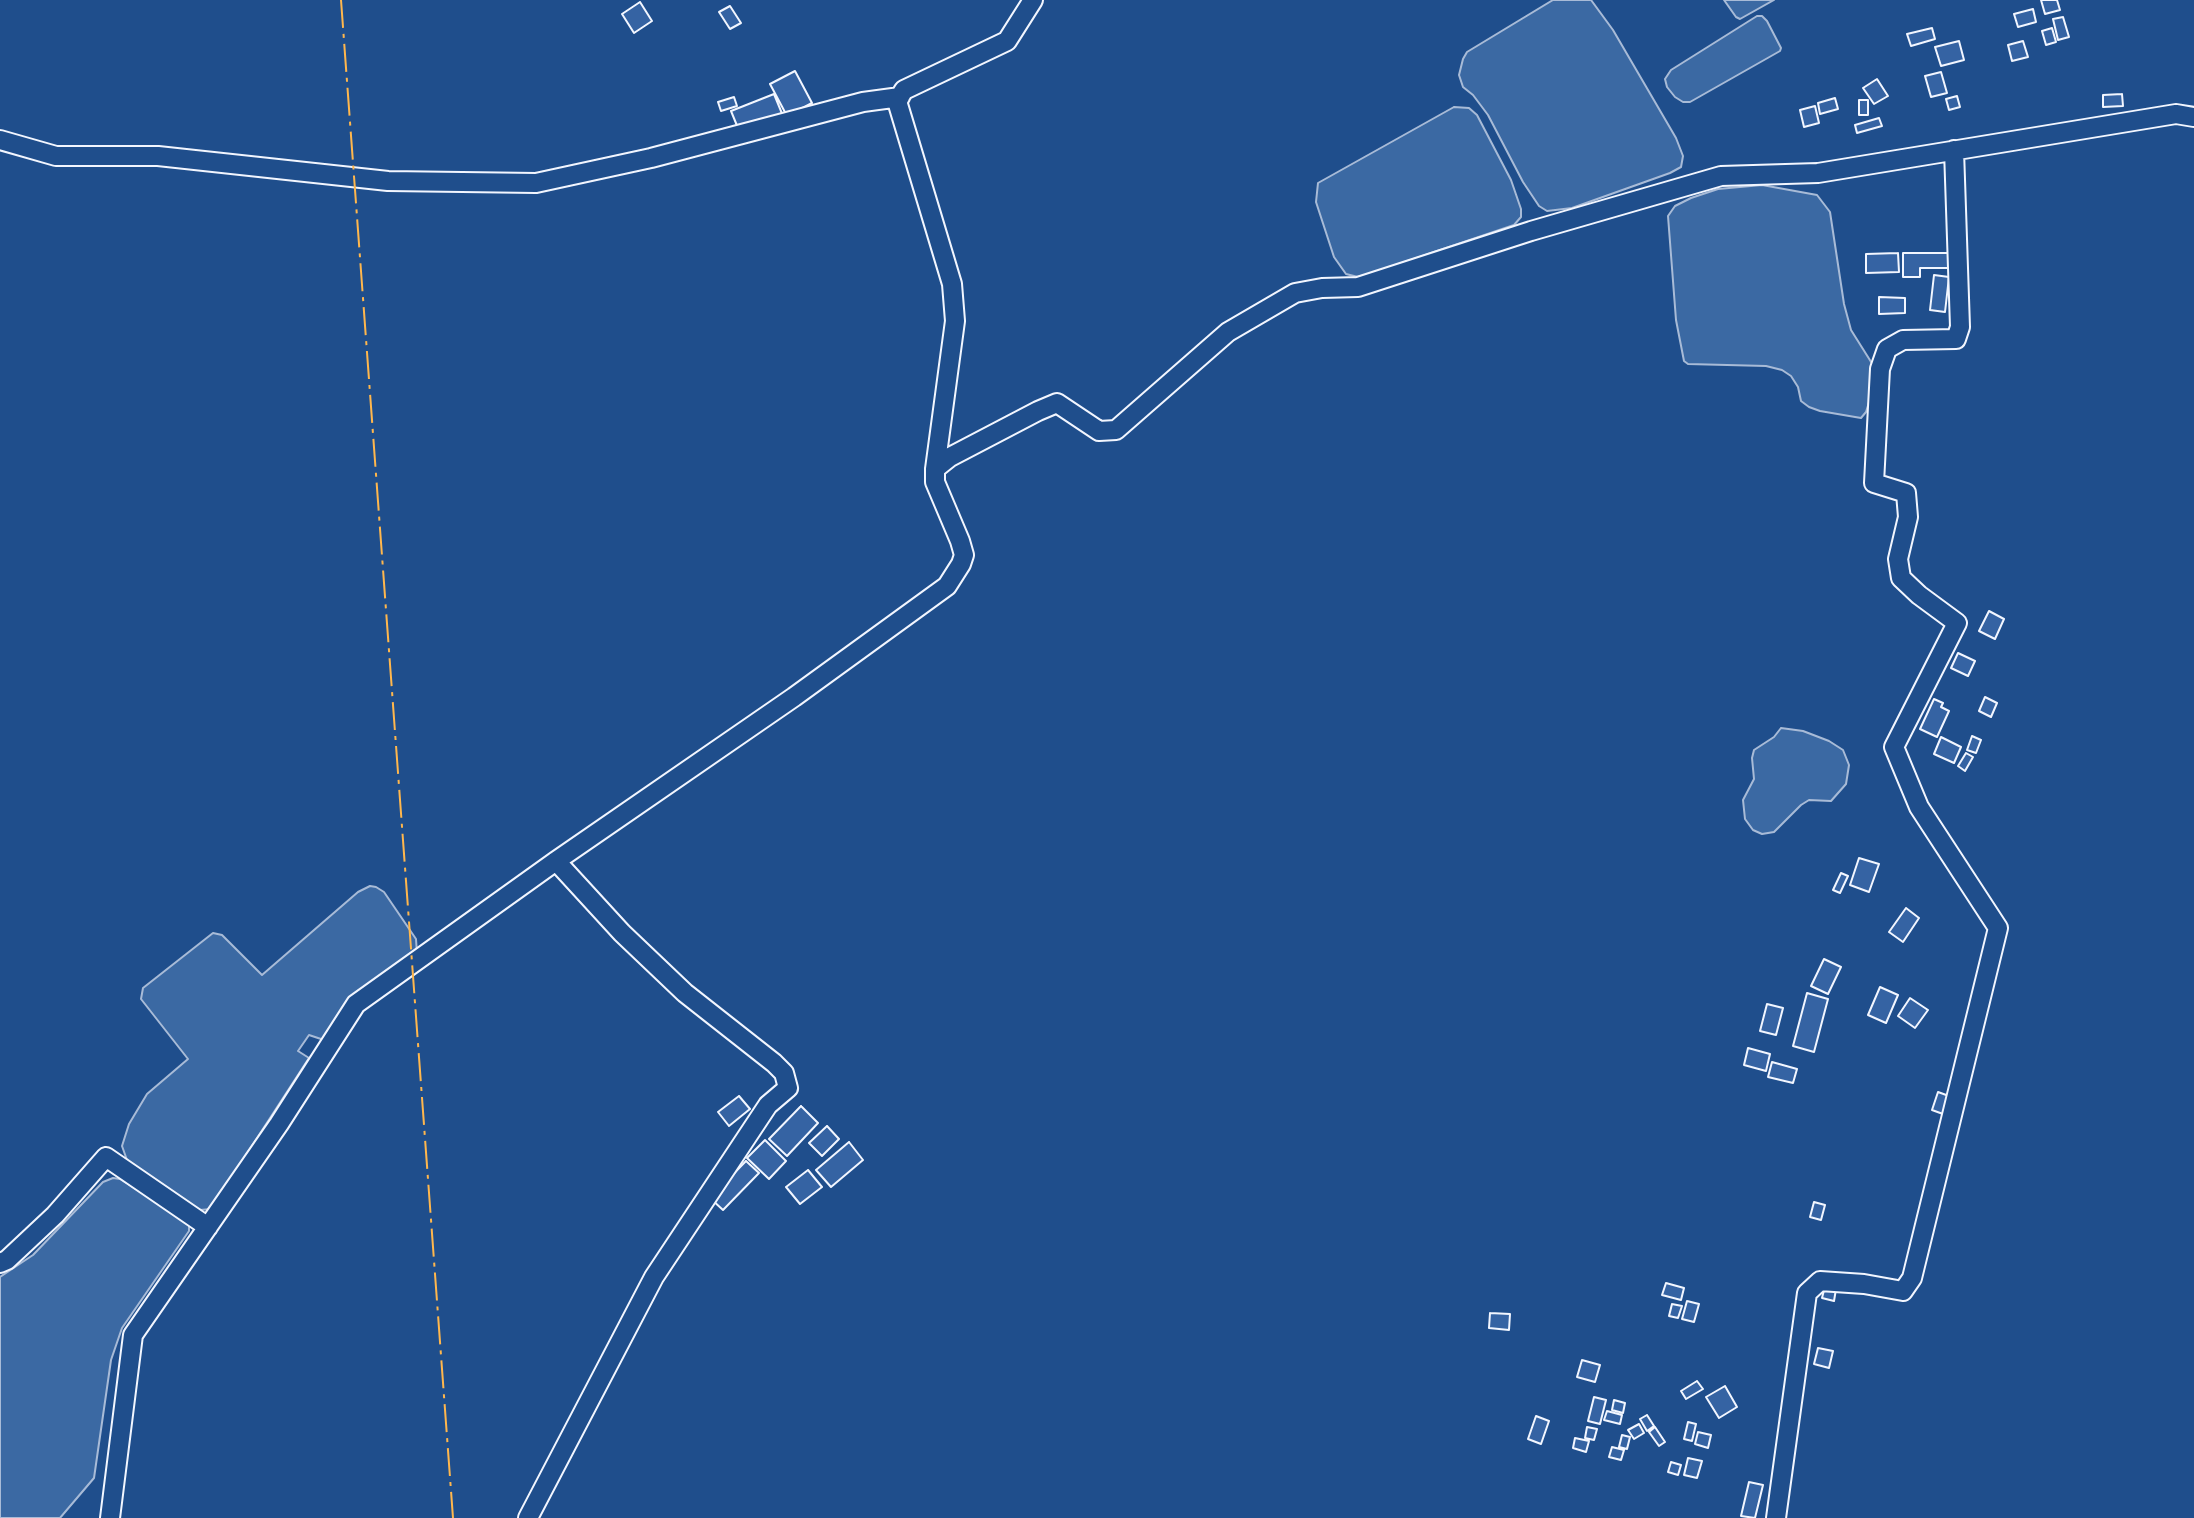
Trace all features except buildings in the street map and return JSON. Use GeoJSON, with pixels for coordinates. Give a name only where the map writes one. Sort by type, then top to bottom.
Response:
{"type":"FeatureCollection","features":[{"type":"Feature","properties":{"kind":"street"},"geometry":{"type":"LineString","coordinates":[[110,1518],[133,1335],[279,1124],[356,1004],[947,586],[961,564],[964,555],[960,541],[935,482],[955,321],[952,284],[897,101],[904,90],[1007,41],[1033,0]]}},
{"type":"Feature","properties":{"kind":"street"},"geometry":{"type":"LineString","coordinates":[[0,140],[56,156],[158,156],[388,181],[536,183],[651,158],[863,102],[900,97]]}},
{"type":"Feature","properties":{"kind":"street"},"geometry":{"type":"LineString","coordinates":[[935,469],[950,457],[1057,403],[1099,431],[1116,430],[1228,332],[1295,293],[1322,288],[1358,287],[1531,231],[1721,176],[1818,173],[2176,114],[2194,117]]}},
{"type":"Feature","properties":{"kind":"street"},"geometry":{"type":"LineString","coordinates":[[1776,1518],[1807,1293],[1820,1281],[1903,1291],[1912,1278],[1998,928],[1919,807],[1894,747],[1957,623],[1901,578],[1898,559],[1908,517],[1906,493],[1874,483],[1880,369],[1887,349],[1903,340],[1956,339],[1960,327],[1954,150]]}},
{"type":"Feature","properties":{"kind":"street"},"geometry":{"type":"LineString","coordinates":[[528,1518],[654,1277],[768,1105],[788,1088],[784,1073],[774,1063],[685,993],[622,933],[556,861]]}},
{"type":"Feature","properties":{"kind":"street"},"geometry":{"type":"LineString","coordinates":[[0,1263],[55,1215],[106,1157],[208,1227]]}},
{"type":"Feature","properties":{"kind":"water"},"geometry":{"type":"Polygon","coordinates":[[[1553,0],[1591,0],[1613,30],[1676,138],[1683,156],[1681,167],[1670,173],[1572,208],[1547,211],[1539,206],[1523,182],[1488,115],[1463,87],[1459,75],[1467,52],[1553,0]]]}},
{"type":"Feature","properties":{"kind":"water"},"geometry":{"type":"Polygon","coordinates":[[[1724,0],[1774,0],[1740,19],[1724,0]]]}},
{"type":"Feature","properties":{"kind":"water"},"geometry":{"type":"Polygon","coordinates":[[[1757,16],[1767,21],[1780,51],[1690,102],[1675,97],[1665,79],[1671,70],[1757,16]]]}},
{"type":"Feature","properties":{"kind":"water"},"geometry":{"type":"Polygon","coordinates":[[[1454,107],[1469,108],[1477,115],[1511,180],[1521,217],[1514,225],[1372,273],[1358,277],[1346,274],[1334,257],[1316,202],[1318,183],[1454,107]]]}},
{"type":"Feature","properties":{"kind":"water"},"geometry":{"type":"Polygon","coordinates":[[[1762,185],[1817,195],[1830,212],[1851,330],[1873,365],[1875,383],[1866,412],[1861,418],[1809,407],[1801,401],[1798,387],[1791,376],[1782,370],[1766,366],[1688,364],[1684,361],[1676,320],[1668,216],[1675,206],[1718,189],[1762,185]]]}},
{"type":"Feature","properties":{"kind":"water"},"geometry":{"type":"Polygon","coordinates":[[[1781,728],[1803,731],[1843,750],[1849,765],[1846,784],[1831,801],[1809,800],[1774,832],[1762,834],[1753,830],[1745,819],[1743,800],[1754,779],[1754,750],[1774,737],[1781,728]]]}},
{"type":"Feature","properties":{"kind":"water"},"geometry":{"type":"Polygon","coordinates":[[[370,886],[384,892],[416,939],[417,954],[324,1040],[309,1035],[298,1051],[309,1058],[211,1209],[200,1210],[181,1201],[128,1163],[122,1146],[129,1124],[147,1094],[188,1059],[141,999],[143,988],[213,933],[222,935],[262,975],[358,892],[370,886]]]}},
{"type":"Feature","properties":{"kind":"water"},"geometry":{"type":"Polygon","coordinates":[[[120,1179],[182,1218],[189,1223],[189,1231],[122,1328],[111,1360],[94,1478],[60,1518],[0,1518],[0,1277],[33,1255],[103,1182],[120,1179]]]}},
{"type":"Feature","properties":{"kind":"power"},"geometry":{"type":"LineString","coordinates":[[341,0],[453,1518]]}}]}
